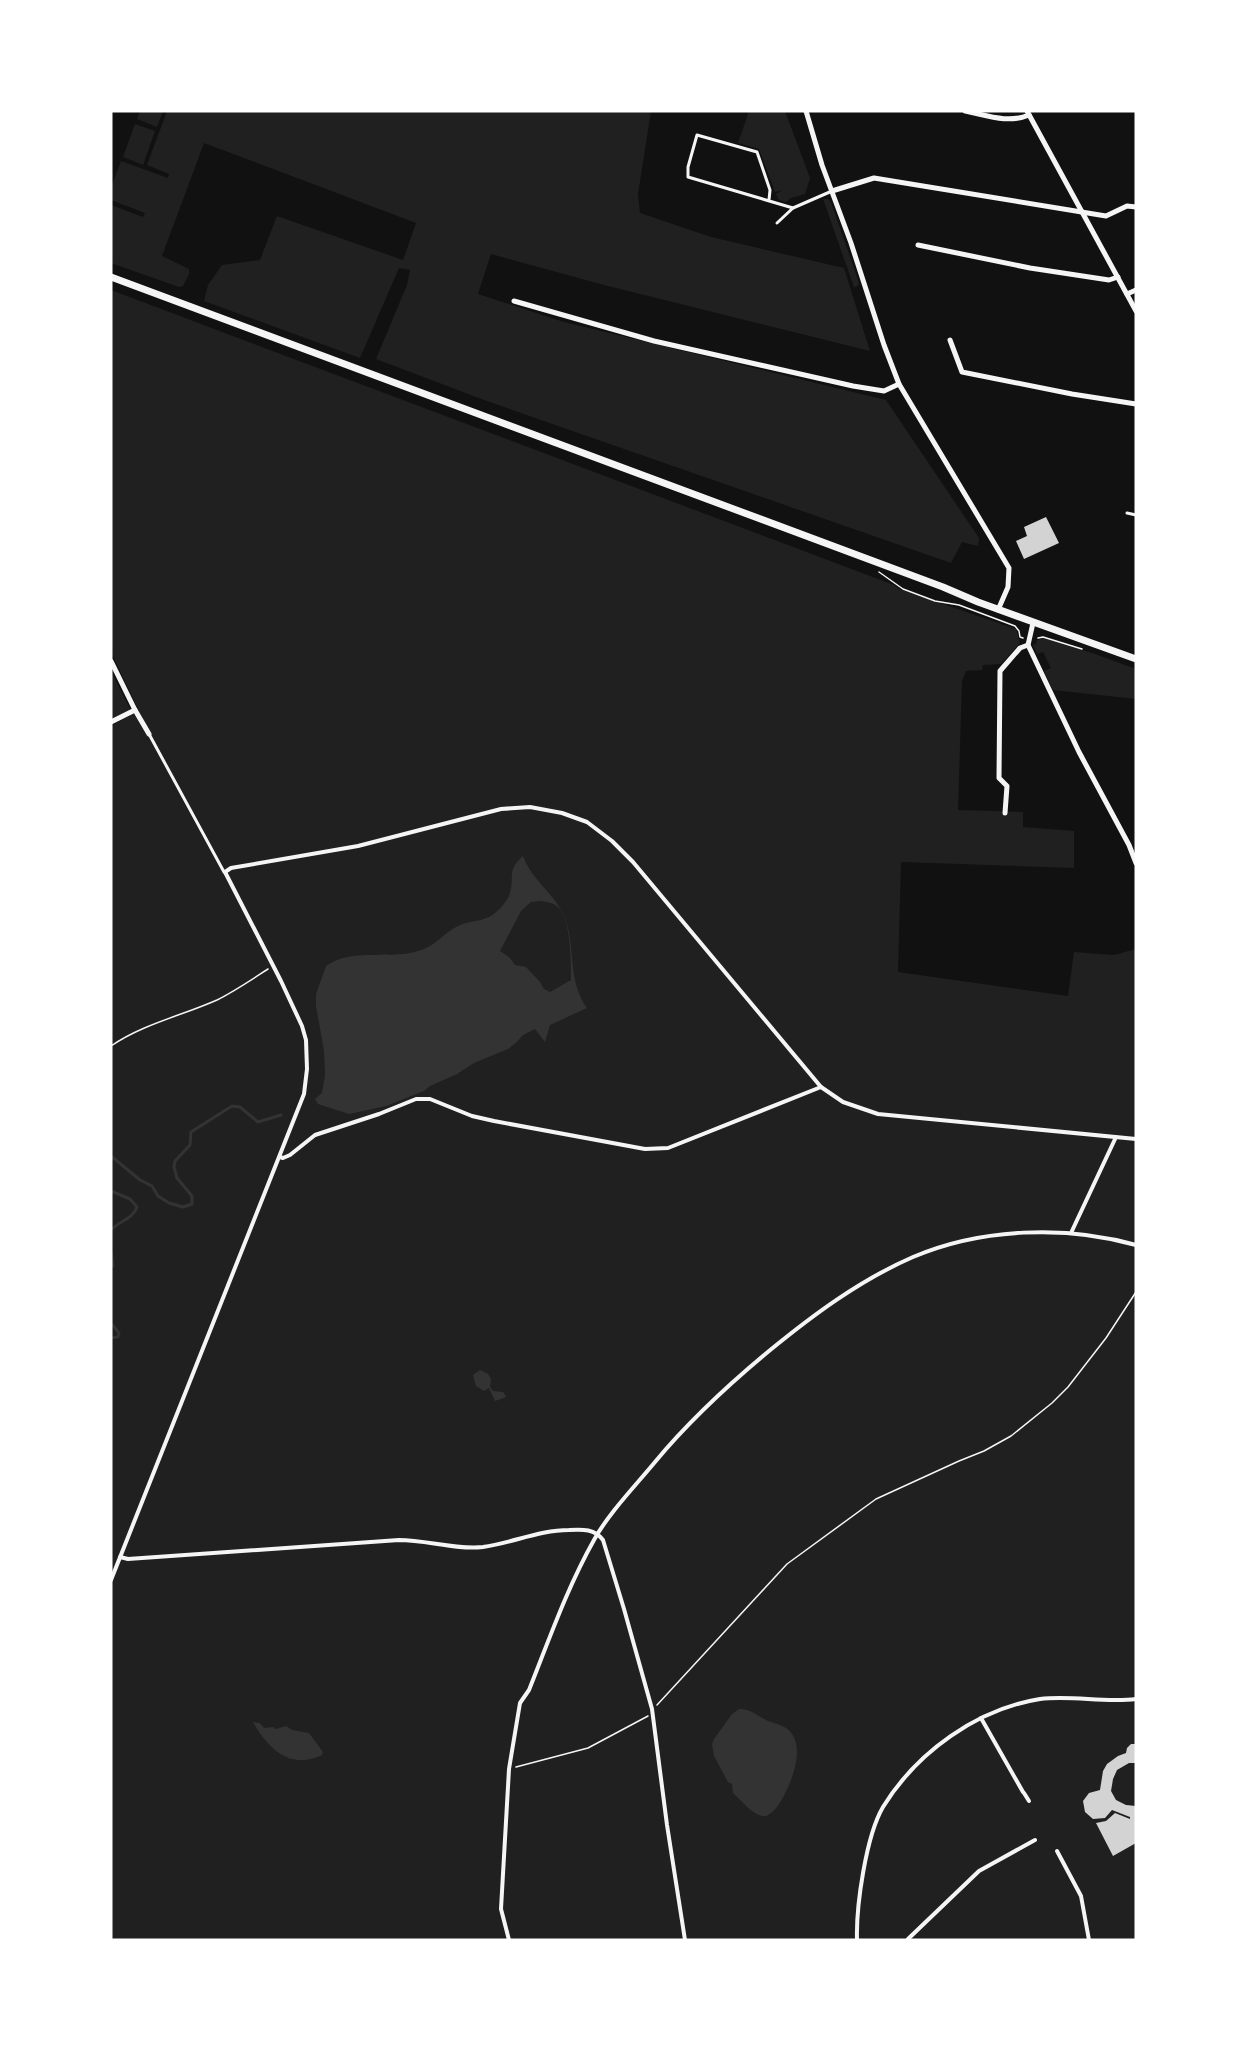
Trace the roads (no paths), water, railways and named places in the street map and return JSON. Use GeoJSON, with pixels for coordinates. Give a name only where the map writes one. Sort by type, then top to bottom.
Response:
{"type":"FeatureCollection","features":[{"type":"Feature","properties":{"kind":"street"},"geometry":{"type":"LineString","coordinates":[[806,111],[899,384],[918,419],[1007,563],[1010,579],[998,610]]}},
{"type":"Feature","properties":{"kind":"street"},"geometry":{"type":"LineString","coordinates":[[965,111],[1008,120],[1021,119],[1028,113],[1136,311]]}},
{"type":"Feature","properties":{"kind":"street"},"geometry":{"type":"LineString","coordinates":[[832,191],[874,178],[1106,216],[1127,206],[1136,207]]}},
{"type":"Feature","properties":{"kind":"street"},"geometry":{"type":"LineString","coordinates":[[918,245],[1030,268],[1109,280],[1118,277]]}},
{"type":"Feature","properties":{"kind":"street"},"geometry":{"type":"LineString","coordinates":[[111,277],[929,582],[998,610],[1136,659]]}},
{"type":"Feature","properties":{"kind":"street"},"geometry":{"type":"LineString","coordinates":[[1127,294],[1136,290]]}},
{"type":"Feature","properties":{"kind":"street"},"geometry":{"type":"LineString","coordinates":[[514,301],[654,341],[853,386],[884,391],[899,384]]}},
{"type":"Feature","properties":{"kind":"street"},"geometry":{"type":"LineString","coordinates":[[950,340],[962,372],[1136,404]]}},
{"type":"Feature","properties":{"kind":"street"},"geometry":{"type":"LineString","coordinates":[[1033,623],[1028,645],[1080,752],[1133,845],[1136,863]]}},
{"type":"Feature","properties":{"kind":"street"},"geometry":{"type":"LineString","coordinates":[[1005,813],[1007,786],[999,778],[1000,671],[1020,648],[1028,645]]}},
{"type":"Feature","properties":{"kind":"street"},"geometry":{"type":"LineString","coordinates":[[111,661],[149,734]]}},
{"type":"Feature","properties":{"kind":"street"},"geometry":{"type":"LineString","coordinates":[[111,722],[135,710]]}},
{"type":"Feature","properties":{"kind":"street"},"geometry":{"type":"LineString","coordinates":[[111,1580],[304,1094],[307,1069],[306,1040],[302,1026],[225,872],[242,865],[358,846],[501,809],[530,807],[562,813],[587,822],[633,862],[821,1087],[843,1102],[878,1114],[1136,1139]]}},
{"type":"Feature","properties":{"kind":"street"},"geometry":{"type":"LineString","coordinates":[[280,1157],[290,1155],[315,1135],[416,1099],[434,1102],[472,1116],[494,1121],[645,1149],[668,1148],[821,1087]]}},
{"type":"Feature","properties":{"kind":"street"},"geometry":{"type":"LineString","coordinates":[[1071,1233],[1116,1137]]}},
{"type":"Feature","properties":{"kind":"street"},"geometry":{"type":"LineString","coordinates":[[509,1940],[501,1909],[509,1769],[519,1703],[529,1690],[565,1598],[598,1534],[663,1452],[698,1414],[777,1344],[839,1299],[893,1267],[915,1257],[981,1238],[1018,1234],[1071,1233],[1136,1245]]}},
{"type":"Feature","properties":{"kind":"street"},"geometry":{"type":"LineString","coordinates":[[120,1557],[128,1559],[399,1540],[417,1540],[474,1548],[567,1530],[592,1531],[598,1534],[603,1540],[652,1709],[685,1940]]}},
{"type":"Feature","properties":{"kind":"street"},"geometry":{"type":"LineString","coordinates":[[856,1940],[865,1864],[874,1829],[884,1807],[913,1770],[933,1750],[958,1731],[1007,1707],[1040,1699],[1136,1699]]}},
{"type":"Feature","properties":{"kind":"street"},"geometry":{"type":"LineString","coordinates":[[981,1718],[1029,1801]]}},
{"type":"Feature","properties":{"kind":"street"},"geometry":{"type":"LineString","coordinates":[[909,1940],[979,1871],[1035,1840]]}},
{"type":"Feature","properties":{"kind":"street"},"geometry":{"type":"LineString","coordinates":[[1057,1851],[1081,1896],[1089,1940]]}},
{"type":"Feature","properties":{"kind":"lane"},"geometry":{"type":"LineString","coordinates":[[769,200],[770,190],[757,152],[697,135],[687,176],[793,208]]}},
{"type":"Feature","properties":{"kind":"lane"},"geometry":{"type":"LineString","coordinates":[[777,223],[793,208],[832,191]]}},
{"type":"Feature","properties":{"kind":"lane"},"geometry":{"type":"LineString","coordinates":[[1127,513],[1136,515]]}},
{"type":"Feature","properties":{"kind":"lane"},"geometry":{"type":"LineString","coordinates":[[149,734],[225,872]]}},
{"type":"Feature","properties":{"kind":"waterway"},"geometry":{"type":"LineString","coordinates":[[111,1156],[140,1180],[152,1186],[158,1196],[169,1203],[183,1207],[192,1204],[192,1196],[177,1178],[174,1167],[175,1161],[190,1145],[191,1132],[232,1106],[240,1107],[258,1122],[281,1115]]}},
{"type":"Feature","properties":{"kind":"waterway"},"geometry":{"type":"LineString","coordinates":[[111,1191],[130,1199],[137,1207],[132,1214],[111,1230]]}},
{"type":"Feature","properties":{"kind":"waterway"},"geometry":{"type":"LineString","coordinates":[[111,1252],[113,1266],[111,1267]]}},
{"type":"Feature","properties":{"kind":"waterway"},"geometry":{"type":"LineString","coordinates":[[111,1323],[119,1333],[118,1337],[111,1338]]}}]}
